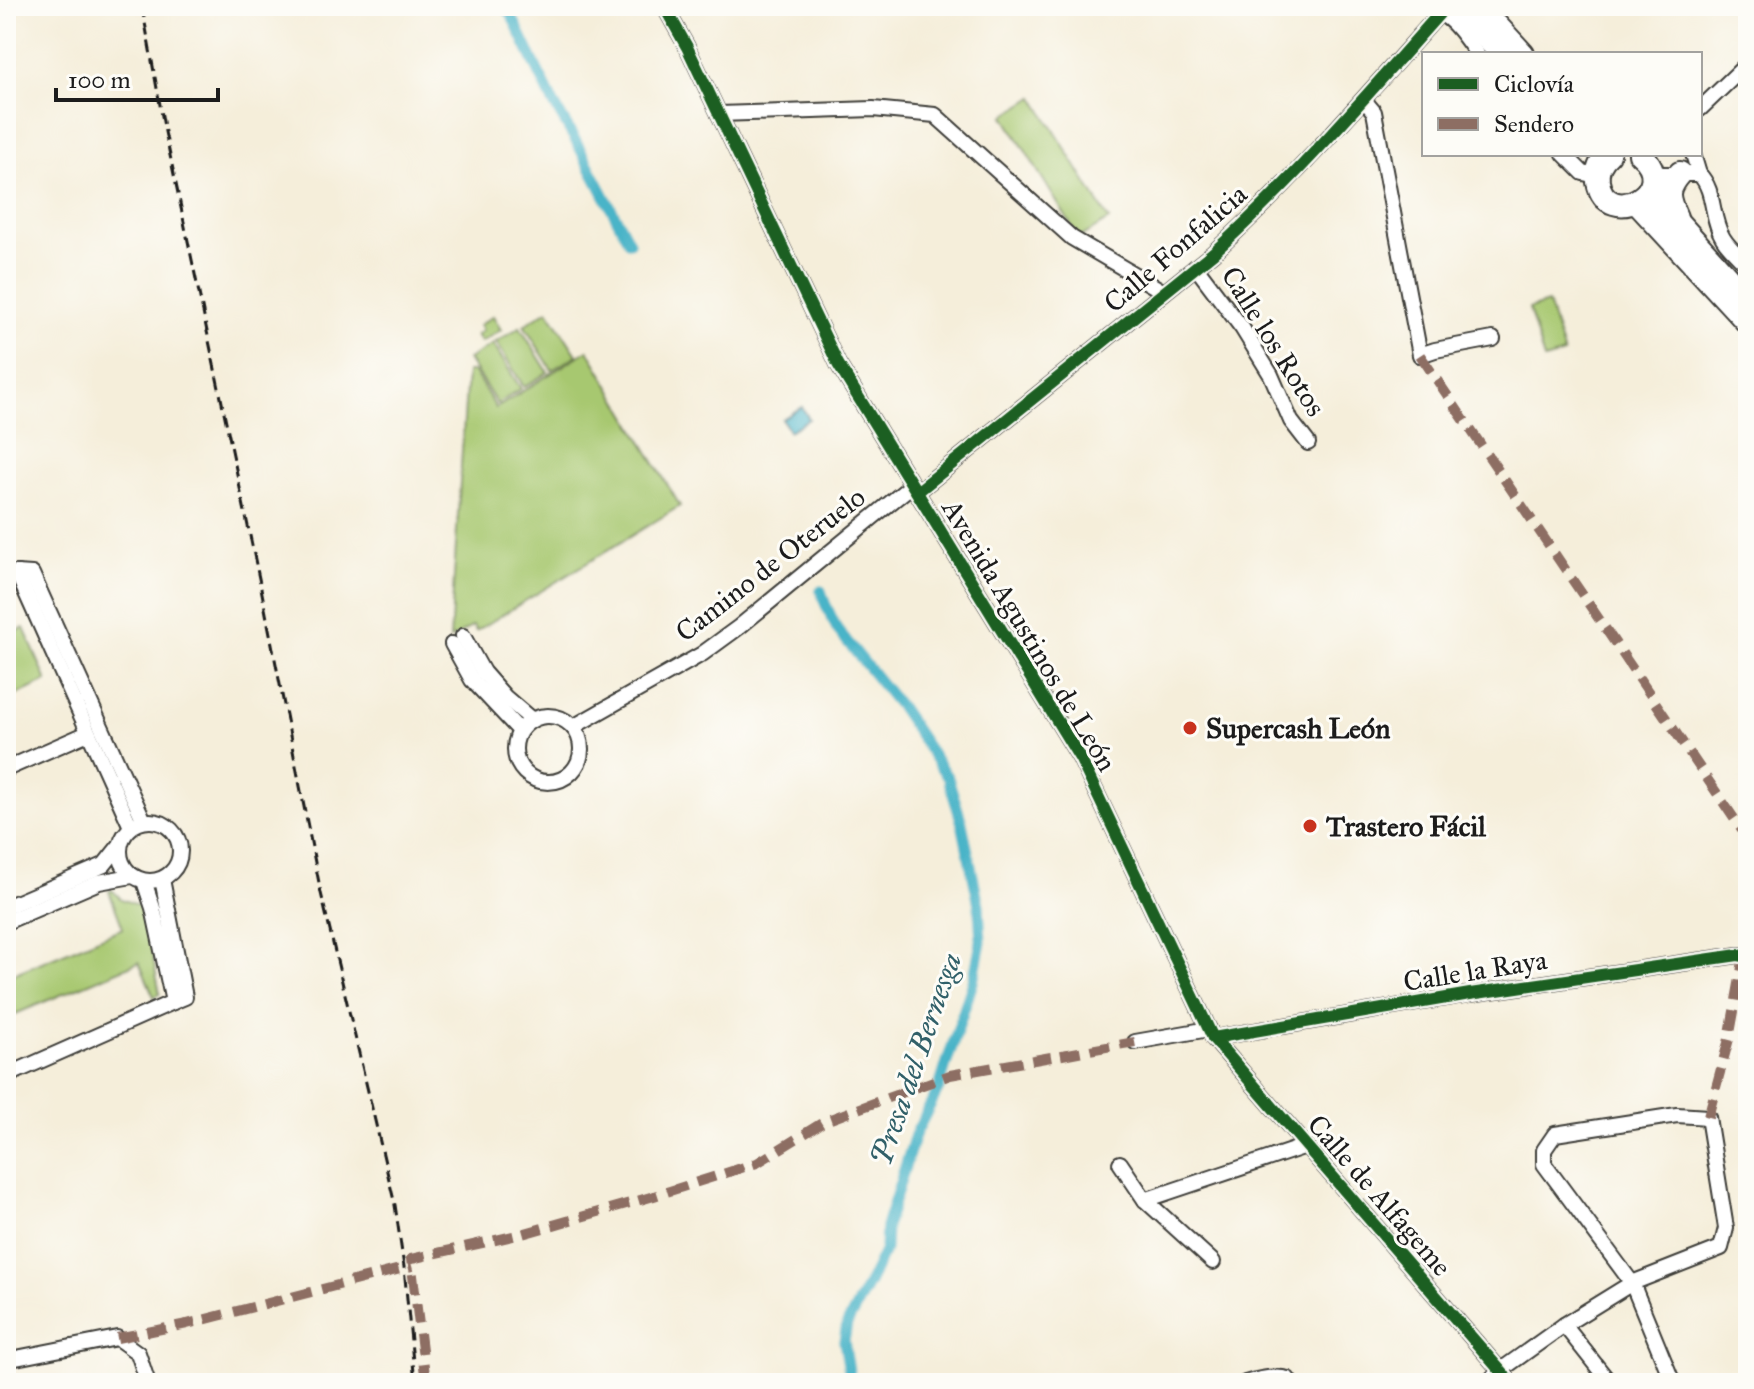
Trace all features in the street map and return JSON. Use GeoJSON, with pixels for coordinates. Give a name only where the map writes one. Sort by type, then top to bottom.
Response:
{"type":"FeatureCollection","features":[{"type":"Feature","properties":{"kind":"highway"},"geometry":{"type":"LineString","coordinates":[[1479,6],[1521,52]]}},
{"type":"Feature","properties":{"kind":"highway"},"geometry":{"type":"LineString","coordinates":[[1442,9],[1498,52]]}},
{"type":"Feature","properties":{"kind":"highway"},"geometry":{"type":"LineString","coordinates":[[1600,162],[1600,188],[1609,199],[1622,204],[1648,174]]}},
{"type":"Feature","properties":{"kind":"highway"},"geometry":{"type":"LineString","coordinates":[[1679,225],[1669,202],[1668,191],[1672,181],[1689,173]]}},
{"type":"Feature","properties":{"kind":"highway"},"geometry":{"type":"LineString","coordinates":[[1648,174],[1679,225],[1748,300]]}},
{"type":"Feature","properties":{"kind":"highway"},"geometry":{"type":"LineString","coordinates":[[1648,174],[1748,323]]}},
{"type":"Feature","properties":{"kind":"street","name":"Avenida Agustinos de León"},"geometry":{"type":"LineString","coordinates":[[664,6],[687,47],[838,364],[1080,758],[1211,1033]]}},
{"type":"Feature","properties":{"kind":"street"},"geometry":{"type":"LineString","coordinates":[[1442,9],[1476,52]]}},
{"type":"Feature","properties":{"kind":"street","name":"Calle Fonfalicia"},"geometry":{"type":"LineString","coordinates":[[916,491],[1242,227],[1364,100],[1442,9]]}},
{"type":"Feature","properties":{"kind":"street"},"geometry":{"type":"LineString","coordinates":[[1702,107],[1748,63]]}},
{"type":"Feature","properties":{"kind":"street"},"geometry":{"type":"LineString","coordinates":[[1364,100],[1374,112],[1420,355],[1493,339]]}},
{"type":"Feature","properties":{"kind":"street"},"geometry":{"type":"LineString","coordinates":[[719,114],[873,109],[935,115],[1072,238],[1164,292]]}},
{"type":"Feature","properties":{"kind":"street"},"geometry":{"type":"LineString","coordinates":[[1566,156],[1583,173],[1600,162]]}},
{"type":"Feature","properties":{"kind":"street"},"geometry":{"type":"LineString","coordinates":[[1689,173],[1693,156]]}},
{"type":"Feature","properties":{"kind":"street"},"geometry":{"type":"LineString","coordinates":[[1648,174],[1689,173],[1706,181],[1722,237],[1748,266]]}},
{"type":"Feature","properties":{"kind":"street","name":"Calle los Rotos"},"geometry":{"type":"LineString","coordinates":[[1196,267],[1242,328],[1271,375],[1291,421],[1308,443]]}},
{"type":"Feature","properties":{"kind":"street","name":"Camino de Oteruelo"},"geometry":{"type":"LineString","coordinates":[[575,730],[702,654],[916,491]]}},
{"type":"Feature","properties":{"kind":"street"},"geometry":{"type":"LineString","coordinates":[[12,574],[32,574],[138,824],[88,733],[12,574]]}},
{"type":"Feature","properties":{"kind":"street"},"geometry":{"type":"LineString","coordinates":[[520,731],[472,680],[457,640],[505,697],[532,720]]}},
{"type":"Feature","properties":{"kind":"street"},"geometry":{"type":"LineString","coordinates":[[546,716],[560,719],[575,730],[581,747],[579,761],[571,772],[560,780],[546,782],[533,779],[522,770],[516,758],[515,744],[520,731],[532,720],[546,716]]}},
{"type":"Feature","properties":{"kind":"street"},"geometry":{"type":"LineString","coordinates":[[6,769],[88,733]]}},
{"type":"Feature","properties":{"kind":"street"},"geometry":{"type":"LineString","coordinates":[[6,922],[99,882],[138,879],[153,882],[171,874],[180,857],[180,847],[172,830],[164,824],[154,821],[138,824],[122,838],[119,854],[121,862],[138,879],[153,908],[173,1002]]}},
{"type":"Feature","properties":{"kind":"street"},"geometry":{"type":"LineString","coordinates":[[6,907],[104,865],[120,845]]}},
{"type":"Feature","properties":{"kind":"street"},"geometry":{"type":"LineString","coordinates":[[6,1076],[185,997],[162,879]]}},
{"type":"Feature","properties":{"kind":"street","name":"Calle la Raya"},"geometry":{"type":"LineString","coordinates":[[1135,1042],[1744,956]]}},
{"type":"Feature","properties":{"kind":"street","name":"Calle de Alfageme"},"geometry":{"type":"LineString","coordinates":[[1211,1033],[1511,1383]]}},
{"type":"Feature","properties":{"kind":"street"},"geometry":{"type":"LineString","coordinates":[[1487,1383],[1564,1325],[1632,1283],[1721,1248],[1726,1228],[1708,1117],[1677,1115],[1555,1134],[1544,1150],[1544,1164],[1632,1283],[1673,1383]]}},
{"type":"Feature","properties":{"kind":"street"},"geometry":{"type":"LineString","coordinates":[[1145,1200],[1306,1146]]}},
{"type":"Feature","properties":{"kind":"street"},"geometry":{"type":"LineString","coordinates":[[1120,1163],[1145,1200],[1213,1262]]}},
{"type":"Feature","properties":{"kind":"street"},"geometry":{"type":"LineString","coordinates":[[1564,1325],[1610,1383]]}},
{"type":"Feature","properties":{"kind":"street"},"geometry":{"type":"LineString","coordinates":[[6,1360],[117,1338],[138,1353],[148,1383]]}},
{"type":"Feature","properties":{"kind":"street"},"geometry":{"type":"LineString","coordinates":[[1245,1383],[1280,1377],[1289,1381]]}},
{"type":"Feature","properties":{"kind":"green space"},"geometry":{"type":"Polygon","coordinates":[[[1034,97],[1109,220],[1079,238],[1004,116],[1034,97]]]}},
{"type":"Feature","properties":{"kind":"green space"},"geometry":{"type":"Polygon","coordinates":[[[1548,303],[1564,354],[1544,360],[1529,309],[1548,303]]]}},
{"type":"Feature","properties":{"kind":"green space"},"geometry":{"type":"Polygon","coordinates":[[[548,310],[577,355],[552,370],[524,325],[548,310]]]}},
{"type":"Feature","properties":{"kind":"green space"},"geometry":{"type":"Polygon","coordinates":[[[493,316],[501,330],[481,342],[476,335],[482,331],[479,325],[493,316]]]}},
{"type":"Feature","properties":{"kind":"green space"},"geometry":{"type":"Polygon","coordinates":[[[520,327],[548,372],[524,387],[496,342],[520,327]]]}},
{"type":"Feature","properties":{"kind":"green space"},"geometry":{"type":"Polygon","coordinates":[[[493,344],[521,389],[497,404],[468,359],[493,344]]]}},
{"type":"Feature","properties":{"kind":"green space"},"geometry":{"type":"Polygon","coordinates":[[[588,350],[680,506],[476,631],[473,626],[450,639],[467,372],[474,372],[496,408],[588,350]]]}},
{"type":"Feature","properties":{"kind":"green space"},"geometry":{"type":"Polygon","coordinates":[[[24,628],[47,681],[6,700],[6,636],[24,628]]]}},
{"type":"Feature","properties":{"kind":"green space"},"geometry":{"type":"Polygon","coordinates":[[[112,890],[121,899],[143,907],[160,994],[154,997],[139,962],[6,1018],[6,977],[123,928],[109,891],[112,890]]]}},
{"type":"Feature","properties":{"kind":"water"},"geometry":{"type":"Polygon","coordinates":[[[802,407],[809,419],[789,431],[782,419],[802,407]]]}},
{"type":"Feature","properties":{"kind":"waterway","name":"Presa del Bernesga"},"geometry":{"type":"LineString","coordinates":[[504,6],[511,14],[554,104],[629,242]]}},
{"type":"Feature","properties":{"kind":"waterway","name":"Presa del Bernesga"},"geometry":{"type":"LineString","coordinates":[[821,591],[837,629],[901,708],[948,778],[962,823],[979,905],[981,942],[973,982],[939,1088],[915,1135],[886,1227],[885,1249],[847,1324],[844,1341],[851,1383]]}},
{"type":"Feature","properties":{"kind":"railway"},"geometry":{"type":"LineString","coordinates":[[142,6],[321,893],[395,1205],[415,1383]]}},
{"type":"Feature","properties":{"kind":"marked path"},"geometry":{"type":"LineString","coordinates":[[1420,355],[1748,839]]}},
{"type":"Feature","properties":{"kind":"marked path"},"geometry":{"type":"LineString","coordinates":[[1708,1117],[1729,1039],[1744,956],[1748,954]]}},
{"type":"Feature","properties":{"kind":"marked path"},"geometry":{"type":"LineString","coordinates":[[426,1383],[411,1259],[522,1234],[757,1163],[825,1121],[950,1075],[1135,1042]]}},
{"type":"Feature","properties":{"kind":"marked path"},"geometry":{"type":"LineString","coordinates":[[117,1338],[187,1324],[412,1266]]}},
{"type":"Feature","properties":{"kind":"cycle path"},"geometry":{"type":"LineString","coordinates":[[664,6],[687,47],[838,364],[1080,758],[1213,1038],[1511,1383]]}},
{"type":"Feature","properties":{"kind":"cycle path"},"geometry":{"type":"LineString","coordinates":[[917,492],[1213,253],[1301,167],[1439,14]]}},
{"type":"Feature","properties":{"kind":"cycle path"},"geometry":{"type":"LineString","coordinates":[[1213,1038],[1470,994],[1744,956]]}},
{"type":"Feature","properties":{"kind":"place","name":"Supercash León"},"geometry":{"type":"Point","coordinates":[1190,728]}},
{"type":"Feature","properties":{"kind":"place","name":"Trastero Fácil"},"geometry":{"type":"Point","coordinates":[1310,826]}}]}
